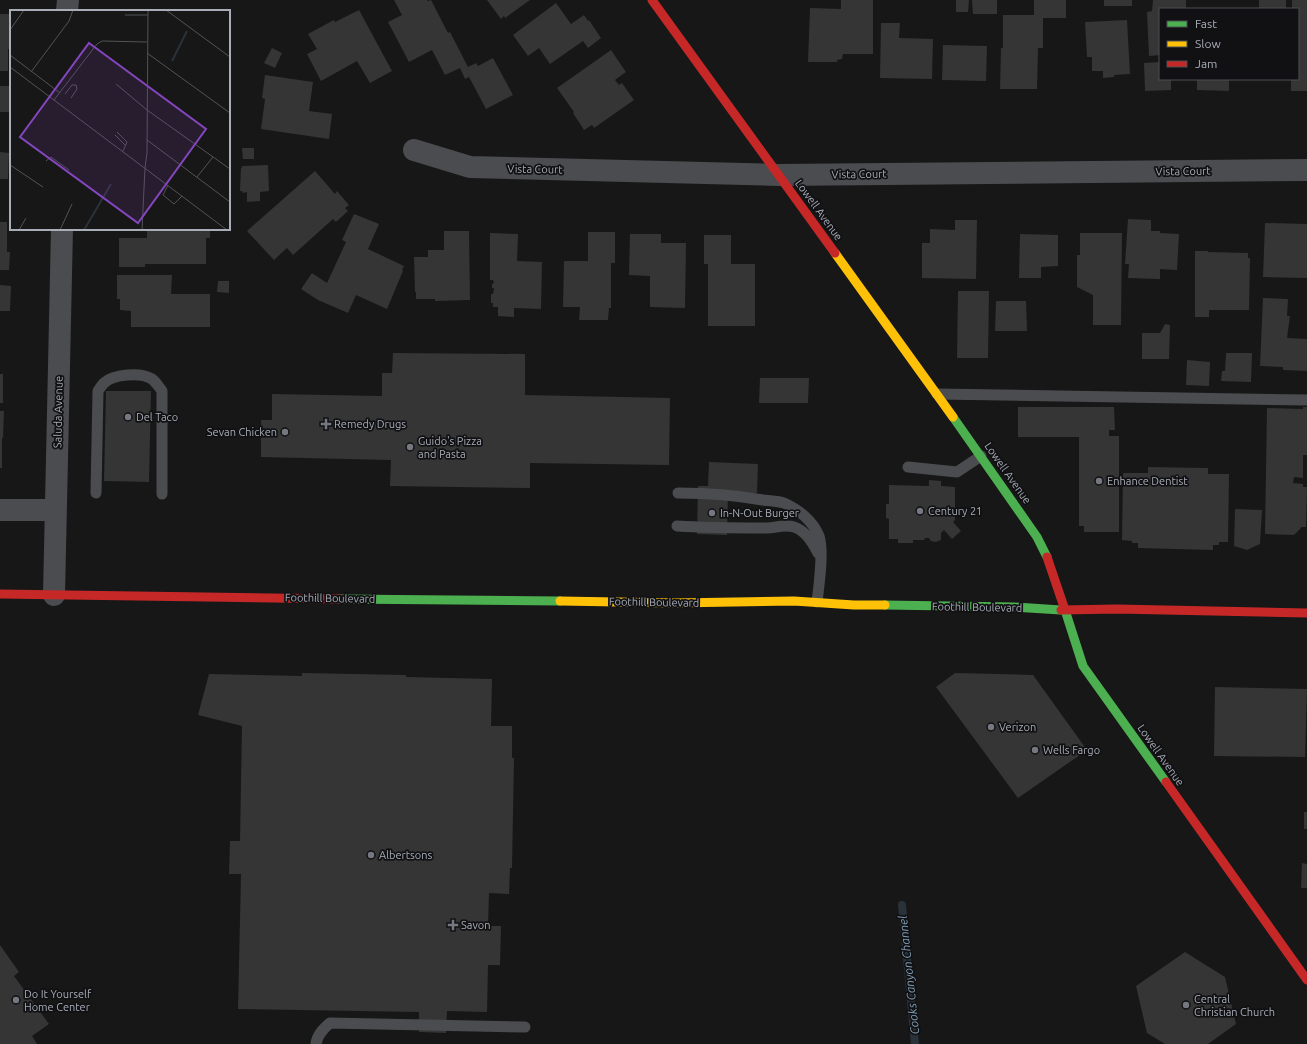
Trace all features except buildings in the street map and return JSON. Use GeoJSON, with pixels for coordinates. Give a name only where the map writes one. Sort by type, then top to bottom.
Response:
{"type":"FeatureCollection","features":[{"type":"Feature","properties":{"kind":"main road","name":"Lowell Avenue"},"geometry":{"type":"LineString","coordinates":[[652,0],[937,394],[1037,537],[1046,553],[1083,666],[1307,980]]}},
{"type":"Feature","properties":{"kind":"main road","name":"Foothill Boulevard"},"geometry":{"type":"LineString","coordinates":[[0,594],[675,603],[794,601],[854,605],[1014,607],[1065,610],[1117,609],[1307,613]]}},
{"type":"Feature","properties":{"kind":"street"},"geometry":{"type":"LineString","coordinates":[[67,10],[68,0]]}},
{"type":"Feature","properties":{"kind":"street","name":"Vista Court"},"geometry":{"type":"LineString","coordinates":[[414,150],[470,167],[779,175],[1307,170]]}},
{"type":"Feature","properties":{"kind":"street","name":"Saluda Avenue"},"geometry":{"type":"LineString","coordinates":[[54,595],[62,230]]}},
{"type":"Feature","properties":{"kind":"street"},"geometry":{"type":"LineString","coordinates":[[0,510],[55,510]]}},
{"type":"Feature","properties":{"kind":"lane"},"geometry":{"type":"LineString","coordinates":[[96,493],[98,391],[104,382],[128,375],[145,376],[153,380],[162,391],[162,494]]}},
{"type":"Feature","properties":{"kind":"lane"},"geometry":{"type":"LineString","coordinates":[[937,394],[1307,400]]}},
{"type":"Feature","properties":{"kind":"lane"},"geometry":{"type":"LineString","coordinates":[[908,467],[957,472],[981,456]]}},
{"type":"Feature","properties":{"kind":"lane"},"geometry":{"type":"LineString","coordinates":[[678,493],[735,496],[783,503],[800,512],[815,528],[819,537],[821,559],[817,602]]}},
{"type":"Feature","properties":{"kind":"lane"},"geometry":{"type":"LineString","coordinates":[[677,526],[769,528],[784,526],[793,527],[804,533],[812,542],[821,559]]}},
{"type":"Feature","properties":{"kind":"lane"},"geometry":{"type":"LineString","coordinates":[[316,1044],[322,1030],[330,1023],[525,1027]]}},
{"type":"Feature","properties":{"kind":"waterway","name":"Cooks Canyon Channel"},"geometry":{"type":"LineString","coordinates":[[902,905],[915,1044]]}},
{"type":"Feature","properties":{"kind":"traffic: fast"},"geometry":{"type":"LineString","coordinates":[[953,417],[1037,537],[1047,557]]}},
{"type":"Feature","properties":{"kind":"traffic: fast"},"geometry":{"type":"LineString","coordinates":[[340,599],[560,601]]}},
{"type":"Feature","properties":{"kind":"traffic: fast"},"geometry":{"type":"LineString","coordinates":[[885,605],[1014,607],[1061,610]]}},
{"type":"Feature","properties":{"kind":"traffic: fast"},"geometry":{"type":"LineString","coordinates":[[1065,610],[1083,666],[1166,782]]}},
{"type":"Feature","properties":{"kind":"traffic: slow"},"geometry":{"type":"LineString","coordinates":[[835,253],[953,417]]}},
{"type":"Feature","properties":{"kind":"traffic: slow"},"geometry":{"type":"LineString","coordinates":[[560,601],[675,603],[794,601],[854,605],[885,605]]}},
{"type":"Feature","properties":{"kind":"traffic: jam"},"geometry":{"type":"LineString","coordinates":[[652,0],[835,253]]}},
{"type":"Feature","properties":{"kind":"traffic: jam"},"geometry":{"type":"LineString","coordinates":[[1047,557],[1065,610]]}},
{"type":"Feature","properties":{"kind":"traffic: jam"},"geometry":{"type":"LineString","coordinates":[[0,594],[340,599]]}},
{"type":"Feature","properties":{"kind":"traffic: jam"},"geometry":{"type":"LineString","coordinates":[[1061,610],[1117,609],[1307,613]]}},
{"type":"Feature","properties":{"kind":"traffic: jam"},"geometry":{"type":"LineString","coordinates":[[1166,782],[1307,980]]}},
{"type":"Feature","properties":{"kind":"place","name":"Del Taco"},"geometry":{"type":"Point","coordinates":[128,417]}},
{"type":"Feature","properties":{"kind":"place","name":"Remedy Drugs"},"geometry":{"type":"Point","coordinates":[326,424]}},
{"type":"Feature","properties":{"kind":"place","name":"Sevan Chicken"},"geometry":{"type":"Point","coordinates":[285,432]}},
{"type":"Feature","properties":{"kind":"place","name":"Guido's Pizza and Pasta"},"geometry":{"type":"Point","coordinates":[410,447]}},
{"type":"Feature","properties":{"kind":"place","name":"Enhance Dentist"},"geometry":{"type":"Point","coordinates":[1099,481]}},
{"type":"Feature","properties":{"kind":"place","name":"Century 21"},"geometry":{"type":"Point","coordinates":[920,511]}},
{"type":"Feature","properties":{"kind":"place","name":"In-N-Out Burger"},"geometry":{"type":"Point","coordinates":[712,513]}},
{"type":"Feature","properties":{"kind":"place","name":"Verizon"},"geometry":{"type":"Point","coordinates":[991,727]}},
{"type":"Feature","properties":{"kind":"place","name":"Wells Fargo"},"geometry":{"type":"Point","coordinates":[1035,750]}},
{"type":"Feature","properties":{"kind":"place","name":"Albertsons"},"geometry":{"type":"Point","coordinates":[371,855]}},
{"type":"Feature","properties":{"kind":"place","name":"Savon"},"geometry":{"type":"Point","coordinates":[453,925]}},
{"type":"Feature","properties":{"kind":"place","name":"Do It Yourself Home Center"},"geometry":{"type":"Point","coordinates":[16,1000]}},
{"type":"Feature","properties":{"kind":"place","name":"Central Christian Church"},"geometry":{"type":"Point","coordinates":[1186,1005]}}]}
